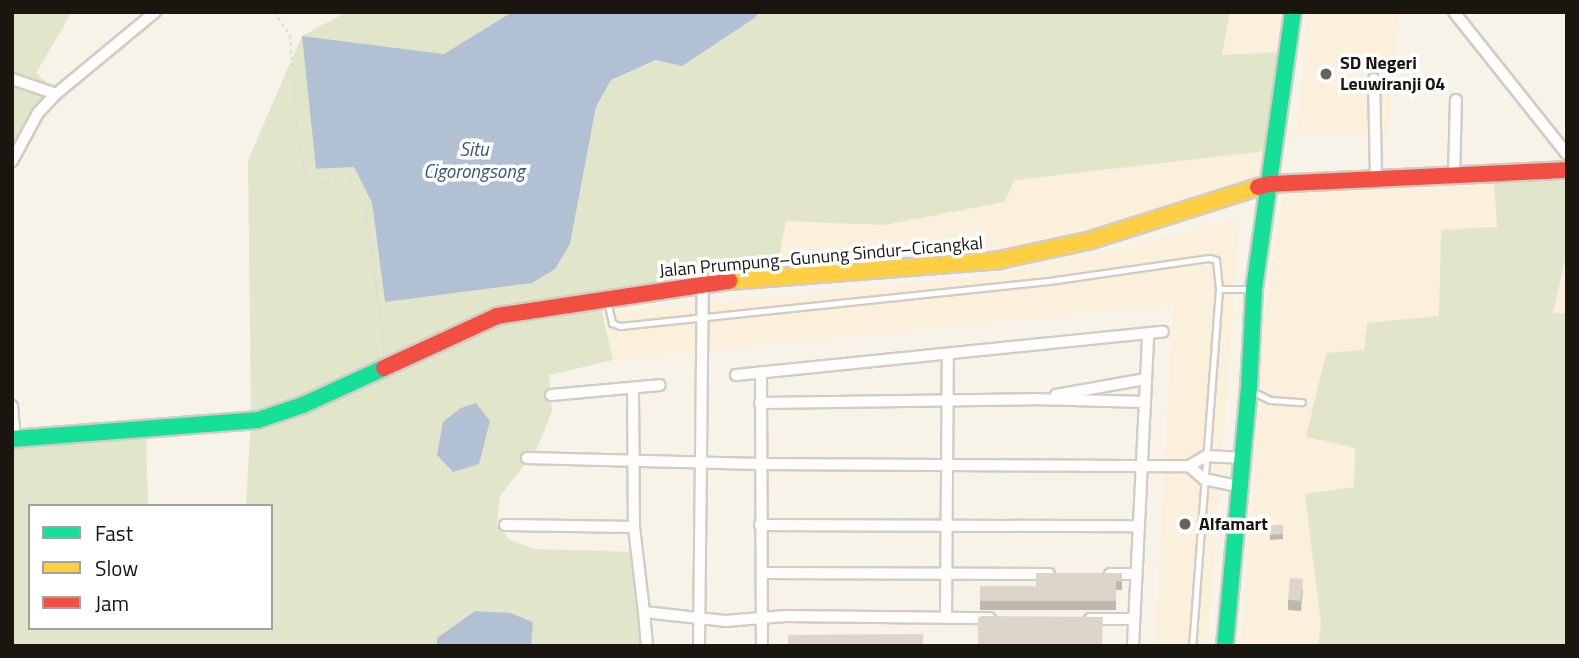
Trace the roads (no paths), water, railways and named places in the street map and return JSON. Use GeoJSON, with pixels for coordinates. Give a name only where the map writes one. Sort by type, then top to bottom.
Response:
{"type":"FeatureCollection","features":[{"type":"Feature","properties":{"kind":"main road"},"geometry":{"type":"LineString","coordinates":[[1226,646],[1249,390],[1254,289],[1293,12]]}},
{"type":"Feature","properties":{"kind":"main road","name":"Jalan Prumpung–Gunung Sindur–Cicangkal"},"geometry":{"type":"LineString","coordinates":[[14,438],[258,420],[303,405],[497,316],[703,283],[999,260],[1088,241],[1191,206],[1270,184],[1567,170]]}},
{"type":"Feature","properties":{"kind":"street"},"geometry":{"type":"LineString","coordinates":[[12,161],[38,113],[56,94],[155,12]]}},
{"type":"Feature","properties":{"kind":"street"},"geometry":{"type":"LineString","coordinates":[[1454,12],[1567,154]]}},
{"type":"Feature","properties":{"kind":"street"},"geometry":{"type":"LineString","coordinates":[[12,79],[56,94]]}},
{"type":"Feature","properties":{"kind":"street"},"geometry":{"type":"LineString","coordinates":[[1374,79],[1376,178]]}},
{"type":"Feature","properties":{"kind":"street"},"geometry":{"type":"LineString","coordinates":[[1454,175],[1456,100]]}},
{"type":"Feature","properties":{"kind":"street"},"geometry":{"type":"LineString","coordinates":[[699,646],[705,318],[703,283]]}},
{"type":"Feature","properties":{"kind":"street"},"geometry":{"type":"LineString","coordinates":[[736,375],[1163,332]]}},
{"type":"Feature","properties":{"kind":"street"},"geometry":{"type":"LineString","coordinates":[[1133,646],[1148,334]]}},
{"type":"Feature","properties":{"kind":"street"},"geometry":{"type":"LineString","coordinates":[[946,618],[948,354]]}},
{"type":"Feature","properties":{"kind":"street"},"geometry":{"type":"LineString","coordinates":[[761,372],[762,646]]}},
{"type":"Feature","properties":{"kind":"street"},"geometry":{"type":"LineString","coordinates":[[1033,399],[1145,379]]}},
{"type":"Feature","properties":{"kind":"street"},"geometry":{"type":"LineString","coordinates":[[551,395],[660,385]]}},
{"type":"Feature","properties":{"kind":"street"},"geometry":{"type":"LineString","coordinates":[[633,389],[634,527],[647,646]]}},
{"type":"Feature","properties":{"kind":"street"},"geometry":{"type":"LineString","coordinates":[[760,403],[1033,399],[1144,402]]}},
{"type":"Feature","properties":{"kind":"street"},"geometry":{"type":"LineString","coordinates":[[12,406],[14,438]]}},
{"type":"Feature","properties":{"kind":"street"},"geometry":{"type":"LineString","coordinates":[[527,458],[760,464],[1189,466],[1206,456],[1243,458]]}},
{"type":"Feature","properties":{"kind":"street"},"geometry":{"type":"LineString","coordinates":[[1189,466],[1203,479],[1241,487]]}},
{"type":"Feature","properties":{"kind":"street"},"geometry":{"type":"LineString","coordinates":[[505,525],[634,527]]}},
{"type":"Feature","properties":{"kind":"street"},"geometry":{"type":"LineString","coordinates":[[760,525],[1138,526]]}},
{"type":"Feature","properties":{"kind":"street"},"geometry":{"type":"LineString","coordinates":[[763,573],[1068,574]]}},
{"type":"Feature","properties":{"kind":"street"},"geometry":{"type":"LineString","coordinates":[[1095,574],[1136,574]]}},
{"type":"Feature","properties":{"kind":"street"},"geometry":{"type":"LineString","coordinates":[[644,612],[699,620],[762,620],[786,616],[999,618]]}},
{"type":"Feature","properties":{"kind":"street"},"geometry":{"type":"LineString","coordinates":[[1080,619],[1133,620]]}},
{"type":"Feature","properties":{"kind":"lane"},"geometry":{"type":"LineString","coordinates":[[607,298],[612,323],[620,326],[1049,281],[1209,258],[1219,265],[1219,289],[1192,646]]}},
{"type":"Feature","properties":{"kind":"lane"},"geometry":{"type":"LineString","coordinates":[[1219,289],[1254,289]]}},
{"type":"Feature","properties":{"kind":"lane"},"geometry":{"type":"LineString","coordinates":[[1249,390],[1270,400],[1302,402]]}},
{"type":"Feature","properties":{"kind":"water","name":"Situ Cigorongsong"},"geometry":{"type":"Polygon","coordinates":[[[512,12],[758,12],[756,17],[682,66],[656,60],[611,80],[596,107],[570,244],[555,269],[532,283],[385,302],[372,203],[354,167],[316,169],[302,36],[444,54],[512,12]]]}},
{"type":"Feature","properties":{"kind":"water"},"geometry":{"type":"Polygon","coordinates":[[[476,403],[490,421],[479,464],[453,472],[437,455],[443,422],[461,408],[476,403]]]}},
{"type":"Feature","properties":{"kind":"water"},"geometry":{"type":"Polygon","coordinates":[[[475,611],[510,613],[533,622],[531,646],[437,646],[437,638],[475,611]]]}},
{"type":"Feature","properties":{"kind":"place","name":"SD Negeri Leuwiranji 04"},"geometry":{"type":"Point","coordinates":[1326,74]}},
{"type":"Feature","properties":{"kind":"place","name":"Alfamart"},"geometry":{"type":"Point","coordinates":[1185,524]}}]}
